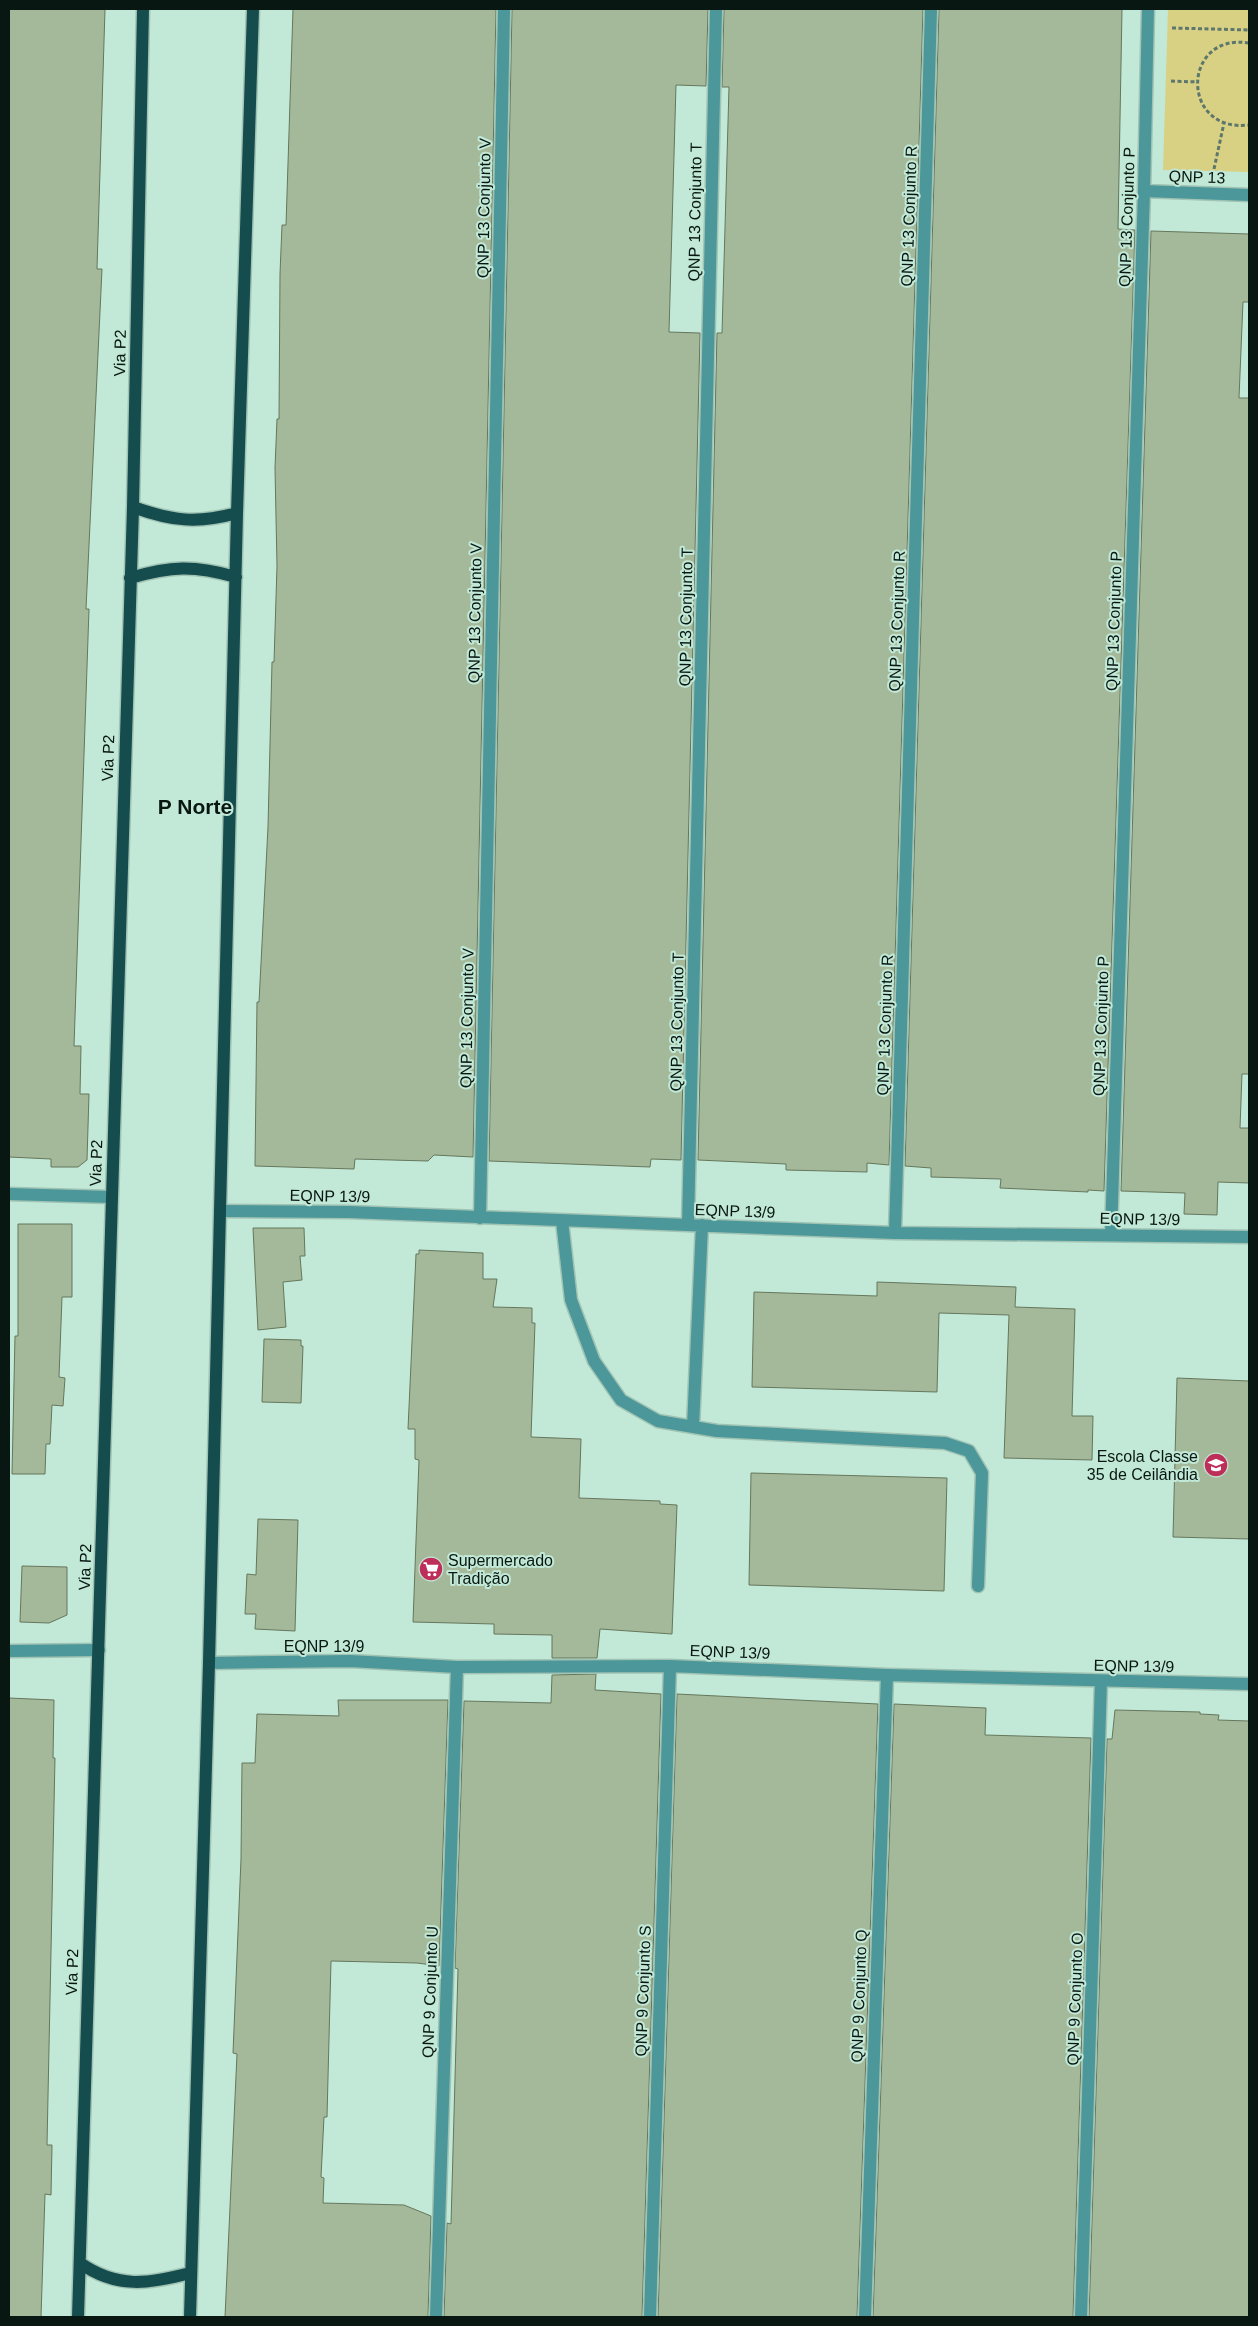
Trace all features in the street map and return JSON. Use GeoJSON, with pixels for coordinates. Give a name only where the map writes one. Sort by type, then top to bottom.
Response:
{"type":"FeatureCollection","features":[{"type":"Feature","properties":{"kind":"main road","name":"Via P2"},"geometry":{"type":"LineString","coordinates":[[78,2317],[133,507],[143,9]]}},
{"type":"Feature","properties":{"kind":"main road"},"geometry":{"type":"LineString","coordinates":[[190,2317],[209,1663],[237,513],[253,9]]}},
{"type":"Feature","properties":{"kind":"main road"},"geometry":{"type":"LineString","coordinates":[[133,507],[162,518],[188,521],[214,519],[237,513]]}},
{"type":"Feature","properties":{"kind":"main road"},"geometry":{"type":"LineString","coordinates":[[130,578],[161,569],[188,568],[212,571],[236,578]]}},
{"type":"Feature","properties":{"kind":"main road"},"geometry":{"type":"LineString","coordinates":[[80,2263],[112,2280],[161,2281],[190,2273]]}},
{"type":"Feature","properties":{"kind":"street","name":"QNP 13 Conjunto V"},"geometry":{"type":"LineString","coordinates":[[480,1218],[504,9]]}},
{"type":"Feature","properties":{"kind":"street","name":"QNP 13 Conjunto T"},"geometry":{"type":"LineString","coordinates":[[688,1225],[716,9]]}},
{"type":"Feature","properties":{"kind":"street","name":"QNP 13 Conjunto R"},"geometry":{"type":"LineString","coordinates":[[895,1234],[931,9]]}},
{"type":"Feature","properties":{"kind":"street","name":"QNP 13 Conjunto P"},"geometry":{"type":"LineString","coordinates":[[1111,1235],[1148,9]]}},
{"type":"Feature","properties":{"kind":"street","name":"QNP 13"},"geometry":{"type":"LineString","coordinates":[[1144,191],[1249,195]]}},
{"type":"Feature","properties":{"kind":"street"},"geometry":{"type":"LineString","coordinates":[[9,1194],[111,1197]]}},
{"type":"Feature","properties":{"kind":"street","name":"EQNP 13/9"},"geometry":{"type":"LineString","coordinates":[[220,1211],[348,1212],[895,1234],[1249,1236]]}},
{"type":"Feature","properties":{"kind":"street"},"geometry":{"type":"LineString","coordinates":[[562,1221],[571,1300],[594,1361],[621,1400],[658,1421],[717,1432],[945,1443],[969,1452],[982,1473],[978,1586]]}},
{"type":"Feature","properties":{"kind":"street"},"geometry":{"type":"LineString","coordinates":[[693,1427],[702,1225]]}},
{"type":"Feature","properties":{"kind":"street"},"geometry":{"type":"LineString","coordinates":[[9,1651],[99,1650]]}},
{"type":"Feature","properties":{"kind":"street","name":"EQNP 13/9"},"geometry":{"type":"LineString","coordinates":[[209,1663],[350,1661],[457,1667],[670,1666],[887,1675],[1249,1684]]}},
{"type":"Feature","properties":{"kind":"street","name":"QNP 9 Conjunto S"},"geometry":{"type":"LineString","coordinates":[[650,2317],[670,1666]]}},
{"type":"Feature","properties":{"kind":"street","name":"QNP 9 Conjunto U"},"geometry":{"type":"LineString","coordinates":[[436,2317],[457,1667]]}},
{"type":"Feature","properties":{"kind":"street","name":"QNP 9 Conjunto Q"},"geometry":{"type":"LineString","coordinates":[[865,2317],[887,1675]]}},
{"type":"Feature","properties":{"kind":"street","name":"QNP 9 Conjunto O"},"geometry":{"type":"LineString","coordinates":[[1081,2317],[1101,1681]]}},
{"type":"Feature","properties":{"kind":"path"},"geometry":{"type":"LineString","coordinates":[[1167,28],[1249,30]]}},
{"type":"Feature","properties":{"kind":"path"},"geometry":{"type":"LineString","coordinates":[[1249,43],[1240,41],[1225,43],[1212,51],[1202,62],[1197,90],[1202,104],[1211,116],[1224,123],[1238,126],[1249,125]]}},
{"type":"Feature","properties":{"kind":"path"},"geometry":{"type":"LineString","coordinates":[[1166,80],[1198,82]]}},
{"type":"Feature","properties":{"kind":"path"},"geometry":{"type":"LineString","coordinates":[[1213,171],[1224,123]]}},
{"type":"Feature","properties":{"kind":"shaded area"},"geometry":{"type":"Polygon","coordinates":[[[1168,9],[1249,9],[1249,172],[1163,170],[1168,9]]]}},
{"type":"Feature","properties":{"kind":"building"},"geometry":{"type":"Polygon","coordinates":[[[9,9],[105,9],[97,269],[102,269],[86,609],[89,609],[74,1046],[81,1046],[80,1094],[89,1094],[87,1160],[78,1167],[51,1167],[51,1159],[9,1157],[9,9]]]}},
{"type":"Feature","properties":{"kind":"building"},"geometry":{"type":"Polygon","coordinates":[[[293,9],[496,9],[473,1157],[434,1155],[428,1161],[355,1159],[354,1169],[255,1166],[257,1002],[259,1002],[268,827],[272,662],[274,662],[277,566],[275,468],[277,419],[279,419],[280,274],[282,225],[286,225],[293,9]]]}},
{"type":"Feature","properties":{"kind":"building"},"geometry":{"type":"Polygon","coordinates":[[[512,9],[708,9],[706,86],[676,85],[669,332],[700,333],[681,1160],[651,1159],[650,1167],[489,1161],[512,9]]]}},
{"type":"Feature","properties":{"kind":"building"},"geometry":{"type":"Polygon","coordinates":[[[724,9],[923,9],[889,1165],[867,1163],[867,1172],[786,1170],[786,1164],[698,1160],[717,333],[722,333],[729,87],[722,87],[724,9]]]}},
{"type":"Feature","properties":{"kind":"building"},"geometry":{"type":"Polygon","coordinates":[[[939,9],[1122,9],[1118,229],[1135,230],[1104,1191],[1000,1188],[1001,1179],[931,1177],[931,1168],[905,1166],[939,9]]]}},
{"type":"Feature","properties":{"kind":"building"},"geometry":{"type":"Polygon","coordinates":[[[1151,231],[1249,234],[1249,302],[1243,302],[1239,398],[1249,398],[1249,1074],[1242,1074],[1240,1128],[1249,1128],[1249,1183],[1218,1182],[1217,1215],[1184,1214],[1185,1193],[1121,1191],[1151,231]]]}},
{"type":"Feature","properties":{"kind":"building"},"geometry":{"type":"Polygon","coordinates":[[[18,1224],[72,1224],[72,1297],[62,1297],[59,1377],[65,1378],[63,1406],[52,1405],[50,1444],[46,1444],[45,1474],[12,1474],[15,1336],[18,1336],[18,1224]]]}},
{"type":"Feature","properties":{"kind":"building"},"geometry":{"type":"Polygon","coordinates":[[[253,1228],[304,1228],[305,1256],[300,1256],[302,1280],[283,1282],[286,1327],[258,1330],[253,1228]]]}},
{"type":"Feature","properties":{"kind":"building"},"geometry":{"type":"Polygon","coordinates":[[[419,1250],[483,1253],[483,1279],[497,1279],[493,1307],[532,1308],[532,1323],[535,1323],[531,1437],[581,1439],[579,1498],[660,1501],[660,1504],[677,1505],[672,1634],[600,1629],[597,1658],[552,1658],[552,1635],[494,1634],[494,1624],[413,1622],[419,1460],[415,1459],[415,1429],[408,1429],[416,1254],[419,1254],[419,1250]]]}},
{"type":"Feature","properties":{"kind":"building"},"geometry":{"type":"Polygon","coordinates":[[[877,1282],[1016,1287],[1015,1307],[1075,1309],[1072,1416],[1093,1416],[1092,1460],[1004,1458],[1009,1315],[939,1313],[937,1392],[752,1387],[754,1292],[877,1296],[877,1282]]]}},
{"type":"Feature","properties":{"kind":"building"},"geometry":{"type":"Polygon","coordinates":[[[264,1339],[301,1340],[301,1346],[303,1346],[301,1403],[262,1402],[264,1339]]]}},
{"type":"Feature","properties":{"kind":"building","name":"Escola Classe 35 de Ceilândia"},"geometry":{"type":"Polygon","coordinates":[[[1177,1378],[1249,1381],[1249,1539],[1173,1537],[1177,1378]]]}},
{"type":"Feature","properties":{"kind":"building"},"geometry":{"type":"Polygon","coordinates":[[[751,1473],[947,1478],[944,1591],[749,1585],[751,1473]]]}},
{"type":"Feature","properties":{"kind":"building"},"geometry":{"type":"Polygon","coordinates":[[[258,1519],[298,1520],[295,1631],[255,1629],[256,1614],[245,1614],[247,1574],[256,1575],[258,1519]]]}},
{"type":"Feature","properties":{"kind":"building"},"geometry":{"type":"Polygon","coordinates":[[[22,1566],[67,1567],[67,1615],[49,1623],[20,1622],[22,1566]]]}},
{"type":"Feature","properties":{"kind":"building"},"geometry":{"type":"Polygon","coordinates":[[[596,1674],[595,1690],[661,1694],[642,2317],[444,2317],[447,2223],[451,2224],[458,1969],[455,1968],[464,1701],[551,1703],[552,1675],[596,1674]]]}},
{"type":"Feature","properties":{"kind":"building"},"geometry":{"type":"Polygon","coordinates":[[[677,1694],[878,1704],[857,2317],[658,2317],[677,1694]]]}},
{"type":"Feature","properties":{"kind":"building"},"geometry":{"type":"Polygon","coordinates":[[[9,1698],[54,1700],[53,1758],[55,1758],[47,2145],[52,2145],[51,2195],[45,2194],[41,2317],[9,2317],[9,1698]]]}},
{"type":"Feature","properties":{"kind":"building"},"geometry":{"type":"Polygon","coordinates":[[[338,1700],[448,1700],[439,1966],[417,1963],[331,1961],[327,2117],[324,2117],[321,2177],[324,2178],[323,2203],[404,2205],[431,2216],[428,2317],[225,2317],[237,2054],[233,2053],[241,1859],[242,1763],[255,1763],[257,1714],[339,1716],[338,1700]]]}},
{"type":"Feature","properties":{"kind":"building"},"geometry":{"type":"Polygon","coordinates":[[[894,1704],[986,1708],[985,1735],[1091,1738],[1073,2317],[873,2317],[894,1704]]]}},
{"type":"Feature","properties":{"kind":"building"},"geometry":{"type":"Polygon","coordinates":[[[1115,1710],[1200,1712],[1200,1714],[1219,1715],[1218,1720],[1249,1721],[1249,2317],[1089,2317],[1107,1739],[1112,1739],[1115,1710]]]}},
{"type":"Feature","properties":{"kind":"place","name":"Escola Classe 35 de Ceilândia"},"geometry":{"type":"Point","coordinates":[1216,1465]}},
{"type":"Feature","properties":{"kind":"place","name":"Supermercado Tradição"},"geometry":{"type":"Point","coordinates":[431,1569]}},
{"type":"Feature","properties":{"kind":"district","name":"P Norte"},"geometry":{"type":"Point","coordinates":[195,806]}}]}
